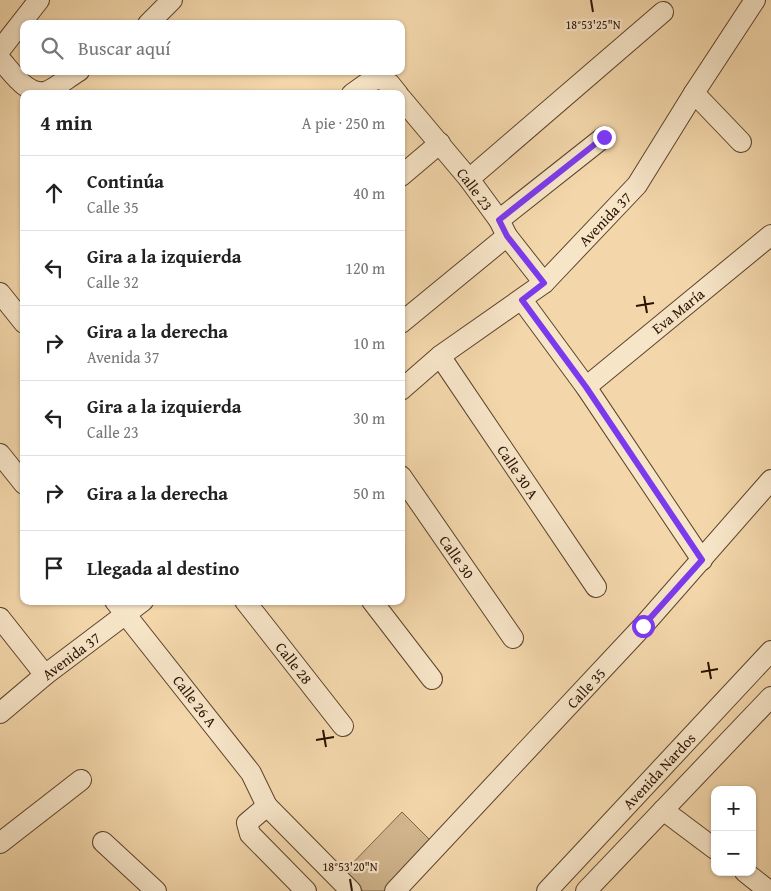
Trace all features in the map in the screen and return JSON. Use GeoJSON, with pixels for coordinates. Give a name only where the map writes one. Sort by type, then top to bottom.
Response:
{"type":"FeatureCollection","features":[{"type":"Feature","properties":{"kind":"street"},"geometry":{"type":"LineString","coordinates":[[23,20],[39,0]]}},
{"type":"Feature","properties":{"kind":"street"},"geometry":{"type":"LineString","coordinates":[[152,20],[172,0]]}},
{"type":"Feature","properties":{"kind":"street","name":"Avenida 37"},"geometry":{"type":"LineString","coordinates":[[405,387],[440,356],[544,283],[638,185],[694,93],[755,0]]}},
{"type":"Feature","properties":{"kind":"street"},"geometry":{"type":"LineString","coordinates":[[468,179],[663,12]]}},
{"type":"Feature","properties":{"kind":"street"},"geometry":{"type":"LineString","coordinates":[[0,50],[20,24]]}},
{"type":"Feature","properties":{"kind":"street"},"geometry":{"type":"LineString","coordinates":[[0,59],[27,87],[35,90]]}},
{"type":"Feature","properties":{"kind":"street"},"geometry":{"type":"LineString","coordinates":[[49,90],[72,75]]}},
{"type":"Feature","properties":{"kind":"street"},"geometry":{"type":"LineString","coordinates":[[358,90],[379,78],[390,84],[395,90]]}},
{"type":"Feature","properties":{"kind":"street"},"geometry":{"type":"LineString","coordinates":[[694,93],[741,142]]}},
{"type":"Feature","properties":{"kind":"street","name":"Calle 23"},"geometry":{"type":"LineString","coordinates":[[405,103],[468,179],[544,283]]}},
{"type":"Feature","properties":{"kind":"street"},"geometry":{"type":"LineString","coordinates":[[405,318],[604,137]]}},
{"type":"Feature","properties":{"kind":"street"},"geometry":{"type":"LineString","coordinates":[[405,173],[440,143]]}},
{"type":"Feature","properties":{"kind":"street","name":"Eva María"},"geometry":{"type":"LineString","coordinates":[[586,387],[771,235]]}},
{"type":"Feature","properties":{"kind":"street"},"geometry":{"type":"LineString","coordinates":[[0,293],[20,318]]}},
{"type":"Feature","properties":{"kind":"street"},"geometry":{"type":"LineString","coordinates":[[522,300],[586,387],[702,560]]}},
{"type":"Feature","properties":{"kind":"street","name":"Calle 30 A"},"geometry":{"type":"LineString","coordinates":[[440,356],[596,587]]}},
{"type":"Feature","properties":{"kind":"street"},"geometry":{"type":"LineString","coordinates":[[0,454],[20,479]]}},
{"type":"Feature","properties":{"kind":"street","name":"Calle 35"},"geometry":{"type":"LineString","coordinates":[[395,891],[643,626],[771,480]]}},
{"type":"Feature","properties":{"kind":"street","name":"Calle 30"},"geometry":{"type":"LineString","coordinates":[[405,482],[514,638]]}},
{"type":"Feature","properties":{"kind":"street","name":"Calle 28"},"geometry":{"type":"LineString","coordinates":[[248,605],[343,726]]}},
{"type":"Feature","properties":{"kind":"street"},"geometry":{"type":"LineString","coordinates":[[375,605],[432,679]]}},
{"type":"Feature","properties":{"kind":"street","name":"Avenida 37"},"geometry":{"type":"LineString","coordinates":[[0,713],[45,676],[121,608]]}},
{"type":"Feature","properties":{"kind":"street","name":"Calle 26 A"},"geometry":{"type":"LineString","coordinates":[[121,608],[252,773],[267,806]]}},
{"type":"Feature","properties":{"kind":"street"},"geometry":{"type":"LineString","coordinates":[[0,618],[45,676]]}},
{"type":"Feature","properties":{"kind":"street","name":"Avenida Nardos"},"geometry":{"type":"LineString","coordinates":[[547,891],[771,651]]}},
{"type":"Feature","properties":{"kind":"street","name":"Avenida Nardos"},"geometry":{"type":"LineString","coordinates":[[586,891],[771,697]]}},
{"type":"Feature","properties":{"kind":"street"},"geometry":{"type":"LineString","coordinates":[[0,843],[81,780]]}},
{"type":"Feature","properties":{"kind":"street"},"geometry":{"type":"LineString","coordinates":[[306,891],[250,834],[247,823],[267,806],[351,891]]}},
{"type":"Feature","properties":{"kind":"street"},"geometry":{"type":"LineString","coordinates":[[663,810],[711,846]]}},
{"type":"Feature","properties":{"kind":"street"},"geometry":{"type":"LineString","coordinates":[[103,842],[156,891]]}},
{"type":"Feature","properties":{"kind":"street"},"geometry":{"type":"LineString","coordinates":[[749,876],[769,891]]}},
{"type":"Feature","properties":{"kind":"shaded area"},"geometry":{"type":"Polygon","coordinates":[[[402,812],[435,845],[390,891],[363,891],[344,872],[402,812]]]}},
{"type":"Feature","properties":{"kind":"route"},"geometry":{"type":"LineString","coordinates":[[604,137],[499,220],[507,236],[544,283],[522,300],[586,387],[702,560],[643,626]]}}]}
